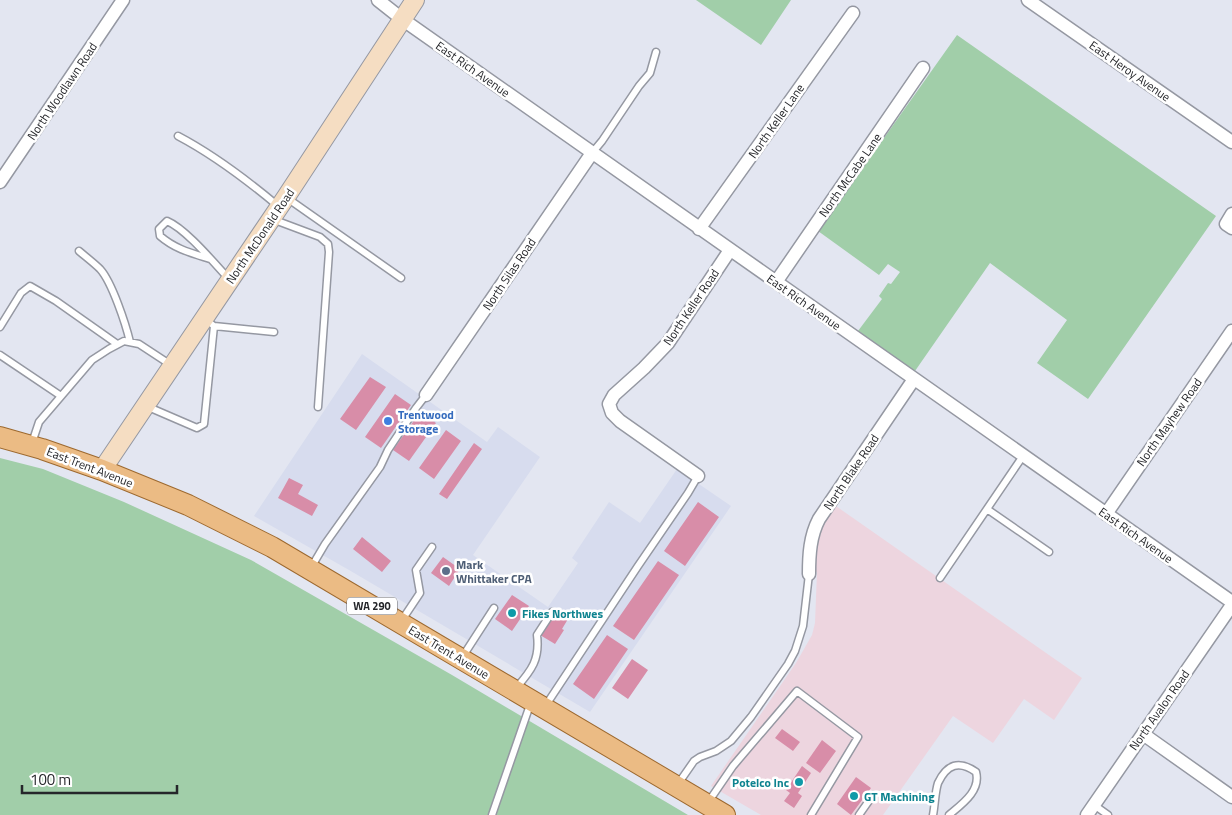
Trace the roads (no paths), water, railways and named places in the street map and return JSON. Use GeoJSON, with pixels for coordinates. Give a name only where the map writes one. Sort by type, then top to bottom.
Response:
{"type":"FeatureCollection","features":[{"type":"Feature","properties":{"kind":"main road","name":"East Trent Avenue"},"geometry":{"type":"LineString","coordinates":[[0,438],[31,446],[102,470],[188,505],[272,547],[725,815]]}},
{"type":"Feature","properties":{"kind":"street","name":"North Woodlawn Road"},"geometry":{"type":"LineString","coordinates":[[0,182],[123,0]]}},
{"type":"Feature","properties":{"kind":"street","name":"East Rich Avenue"},"geometry":{"type":"LineString","coordinates":[[378,0],[402,19],[1232,603]]}},
{"type":"Feature","properties":{"kind":"street","name":"North McDonald Road"},"geometry":{"type":"LineString","coordinates":[[102,470],[172,366],[209,322],[230,280],[416,0]]}},
{"type":"Feature","properties":{"kind":"street","name":"East Heroy Avenue"},"geometry":{"type":"LineString","coordinates":[[1028,0],[1232,142]]}},
{"type":"Feature","properties":{"kind":"street","name":"North Keller Lane"},"geometry":{"type":"LineString","coordinates":[[700,229],[852,13]]}},
{"type":"Feature","properties":{"kind":"street","name":"North McCabe Lane"},"geometry":{"type":"LineString","coordinates":[[776,282],[923,68]]}},
{"type":"Feature","properties":{"kind":"street","name":"North Silas Road"},"geometry":{"type":"LineString","coordinates":[[426,395],[592,153]]}},
{"type":"Feature","properties":{"kind":"street","name":"North Keller Road"},"geometry":{"type":"LineString","coordinates":[[698,476],[620,421],[612,413],[609,404],[614,395],[668,343],[730,250]]}},
{"type":"Feature","properties":{"kind":"street","name":"North Mayhew Road"},"geometry":{"type":"LineString","coordinates":[[1106,514],[1232,331]]}},
{"type":"Feature","properties":{"kind":"street","name":"North Blake Road"},"geometry":{"type":"LineString","coordinates":[[808,574],[814,528],[914,379]]}},
{"type":"Feature","properties":{"kind":"street","name":"North Avalon Road"},"geometry":{"type":"LineString","coordinates":[[1090,810],[1232,603]]}},
{"type":"Feature","properties":{"kind":"street"},"geometry":{"type":"LineString","coordinates":[[1143,734],[1232,797]]}},
{"type":"Feature","properties":{"kind":"lane"},"geometry":{"type":"LineString","coordinates":[[592,153],[650,73],[656,52]]}},
{"type":"Feature","properties":{"kind":"lane"},"geometry":{"type":"LineString","coordinates":[[178,136],[202,149],[251,183],[328,244],[318,406]]}},
{"type":"Feature","properties":{"kind":"lane"},"geometry":{"type":"LineString","coordinates":[[279,207],[401,278]]}},
{"type":"Feature","properties":{"kind":"lane"},"geometry":{"type":"LineString","coordinates":[[210,259],[170,245],[160,236],[160,229],[167,221],[176,225],[210,259],[230,280]]}},
{"type":"Feature","properties":{"kind":"lane"},"geometry":{"type":"LineString","coordinates":[[79,251],[101,270],[116,301],[130,342]]}},
{"type":"Feature","properties":{"kind":"lane"},"geometry":{"type":"LineString","coordinates":[[0,327],[22,293],[30,286],[56,301],[117,344]]}},
{"type":"Feature","properties":{"kind":"lane"},"geometry":{"type":"LineString","coordinates":[[145,406],[196,428],[204,424],[209,322],[274,332]]}},
{"type":"Feature","properties":{"kind":"lane"},"geometry":{"type":"LineString","coordinates":[[31,446],[39,422],[92,360],[117,344],[124,341],[139,344],[172,366]]}},
{"type":"Feature","properties":{"kind":"lane"},"geometry":{"type":"LineString","coordinates":[[0,355],[61,396]]}},
{"type":"Feature","properties":{"kind":"lane"},"geometry":{"type":"LineString","coordinates":[[310,569],[380,467],[392,443],[426,395]]}},
{"type":"Feature","properties":{"kind":"lane"},"geometry":{"type":"LineString","coordinates":[[940,578],[1023,456]]}},
{"type":"Feature","properties":{"kind":"lane"},"geometry":{"type":"LineString","coordinates":[[492,815],[538,704],[638,566],[698,476]]}},
{"type":"Feature","properties":{"kind":"lane"},"geometry":{"type":"LineString","coordinates":[[987,509],[1049,552]]}},
{"type":"Feature","properties":{"kind":"lane"},"geometry":{"type":"LineString","coordinates":[[400,623],[420,593],[416,570],[432,547]]}},
{"type":"Feature","properties":{"kind":"lane"},"geometry":{"type":"LineString","coordinates":[[676,787],[694,761],[723,748],[730,741],[751,716],[788,664],[795,651],[803,626],[808,574]]}},
{"type":"Feature","properties":{"kind":"lane"},"geometry":{"type":"LineString","coordinates":[[460,659],[494,608]]}},
{"type":"Feature","properties":{"kind":"lane"},"geometry":{"type":"LineString","coordinates":[[514,690],[530,672],[539,650],[537,635],[552,612]]}},
{"type":"Feature","properties":{"kind":"lane"},"geometry":{"type":"LineString","coordinates":[[707,805],[732,766],[797,691],[858,736],[811,815]]}},
{"type":"Feature","properties":{"kind":"lane"},"geometry":{"type":"LineString","coordinates":[[933,815],[938,784],[946,772],[954,766],[959,764],[965,765],[976,772],[975,787],[967,799],[949,815]]}},
{"type":"Feature","properties":{"kind":"lane"},"geometry":{"type":"LineString","coordinates":[[859,815],[873,796]]}},
{"type":"Feature","properties":{"kind":"lane"},"geometry":{"type":"LineString","coordinates":[[1090,810],[1108,815]]}},
{"type":"Feature","properties":{"kind":"place","name":"Trentwood Storage"},"geometry":{"type":"Point","coordinates":[388,421]}},
{"type":"Feature","properties":{"kind":"place","name":"Mark Whittaker CPA"},"geometry":{"type":"Point","coordinates":[446,571]}},
{"type":"Feature","properties":{"kind":"place","name":"Fikes Northwes"},"geometry":{"type":"Point","coordinates":[512,613]}},
{"type":"Feature","properties":{"kind":"place","name":"Potelco Inc"},"geometry":{"type":"Point","coordinates":[799,782]}},
{"type":"Feature","properties":{"kind":"place","name":"GT Machining"},"geometry":{"type":"Point","coordinates":[854,796]}}]}
